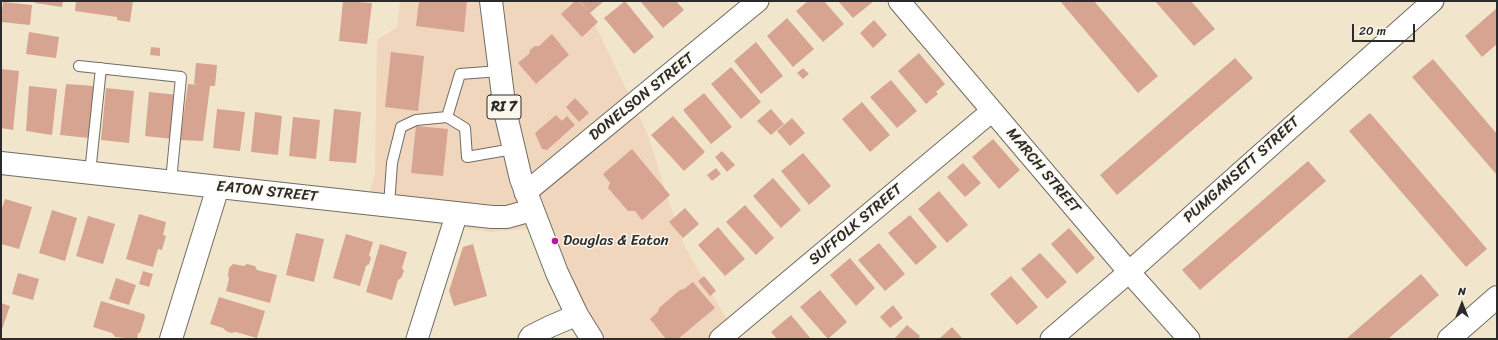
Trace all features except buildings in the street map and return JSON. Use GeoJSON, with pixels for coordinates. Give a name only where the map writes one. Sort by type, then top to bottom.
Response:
{"type":"FeatureCollection","features":[{"type":"Feature","properties":{"kind":"street","name":"RI 7"},"geometry":{"type":"LineString","coordinates":[[490,1],[505,111],[513,149],[528,201],[577,315],[592,339]]}},
{"type":"Feature","properties":{"kind":"street","name":"DONELSON STREET"},"geometry":{"type":"LineString","coordinates":[[528,201],[758,1]]}},
{"type":"Feature","properties":{"kind":"street","name":"MARCH STREET"},"geometry":{"type":"LineString","coordinates":[[899,1],[1129,272],[1189,339]]}},
{"type":"Feature","properties":{"kind":"street","name":"PUMGANSETT STREET"},"geometry":{"type":"LineString","coordinates":[[1051,339],[1129,272],[1433,1]]}},
{"type":"Feature","properties":{"kind":"street","name":"SUFFOLK STREET"},"geometry":{"type":"LineString","coordinates":[[720,339],[992,111]]}},
{"type":"Feature","properties":{"kind":"street","name":"EATON STREET"},"geometry":{"type":"LineString","coordinates":[[1,163],[457,213],[507,217],[528,201]]}},
{"type":"Feature","properties":{"kind":"street"},"geometry":{"type":"LineString","coordinates":[[171,339],[218,187]]}},
{"type":"Feature","properties":{"kind":"street"},"geometry":{"type":"LineString","coordinates":[[417,339],[457,213]]}},
{"type":"Feature","properties":{"kind":"street"},"geometry":{"type":"LineString","coordinates":[[1449,339],[1497,297]]}},
{"type":"Feature","properties":{"kind":"street"},"geometry":{"type":"LineString","coordinates":[[529,339],[551,326],[577,315]]}},
{"type":"Feature","properties":{"kind":"lane"},"geometry":{"type":"LineString","coordinates":[[80,66],[181,77],[171,181]]}},
{"type":"Feature","properties":{"kind":"lane"},"geometry":{"type":"LineString","coordinates":[[90,173],[100,68]]}},
{"type":"Feature","properties":{"kind":"lane"},"geometry":{"type":"LineString","coordinates":[[447,117],[460,74],[500,71]]}},
{"type":"Feature","properties":{"kind":"lane"},"geometry":{"type":"LineString","coordinates":[[388,205],[392,163],[401,127],[416,120],[447,117],[465,128],[467,157],[513,149]]}},
{"type":"Feature","properties":{"kind":"shaded area"},"geometry":{"type":"Polygon","coordinates":[[[400,1],[598,1],[587,8],[648,135],[685,247],[730,325],[721,339],[595,339],[538,228],[491,232],[375,215],[364,211],[375,173],[377,40],[397,27],[400,1]]]}},
{"type":"Feature","properties":{"kind":"place","name":"Douglas & Eaton"},"geometry":{"type":"Point","coordinates":[555,241]}}]}
